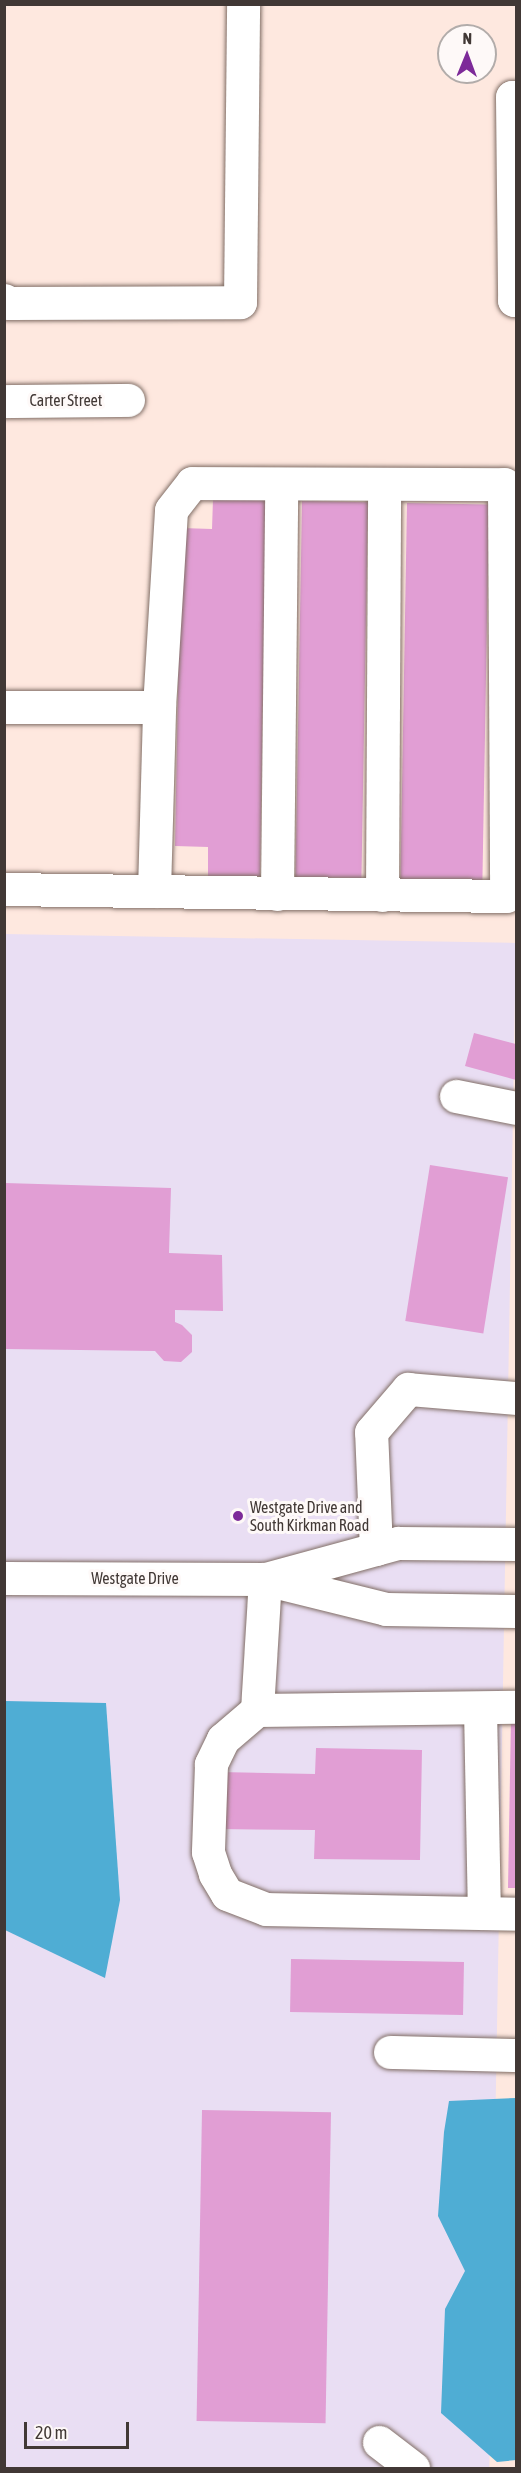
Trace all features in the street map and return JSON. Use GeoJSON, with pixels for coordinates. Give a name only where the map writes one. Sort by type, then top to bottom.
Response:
{"type":"FeatureCollection","features":[{"type":"Feature","properties":{"kind":"street"},"geometry":{"type":"LineString","coordinates":[[4,300],[9,303],[240,302],[243,4]]}},
{"type":"Feature","properties":{"kind":"street"},"geometry":{"type":"LineString","coordinates":[[516,97],[512,97],[514,300],[516,300]]}},
{"type":"Feature","properties":{"kind":"street","name":"Carter Street"},"geometry":{"type":"LineString","coordinates":[[4,401],[128,400]]}},
{"type":"Feature","properties":{"kind":"street"},"geometry":{"type":"LineString","coordinates":[[4,889],[506,896],[511,515],[504,484],[192,483],[171,510],[159,707],[154,891]]}},
{"type":"Feature","properties":{"kind":"street"},"geometry":{"type":"LineString","coordinates":[[276,894],[281,484]]}},
{"type":"Feature","properties":{"kind":"street"},"geometry":{"type":"LineString","coordinates":[[382,895],[384,484]]}},
{"type":"Feature","properties":{"kind":"street"},"geometry":{"type":"LineString","coordinates":[[4,707],[159,707]]}},
{"type":"Feature","properties":{"kind":"street"},"geometry":{"type":"LineString","coordinates":[[456,1096],[516,1108]]}},
{"type":"Feature","properties":{"kind":"street"},"geometry":{"type":"LineString","coordinates":[[376,1549],[371,1432],[408,1389],[516,1398]]}},
{"type":"Feature","properties":{"kind":"street","name":"Westgate Drive"},"geometry":{"type":"LineString","coordinates":[[265,1579],[398,1543],[516,1544]]}},
{"type":"Feature","properties":{"kind":"street","name":"Westgate Drive"},"geometry":{"type":"LineString","coordinates":[[4,1578],[265,1579],[386,1609],[516,1611]]}},
{"type":"Feature","properties":{"kind":"street"},"geometry":{"type":"LineString","coordinates":[[257,1710],[265,1579]]}},
{"type":"Feature","properties":{"kind":"street"},"geometry":{"type":"LineString","coordinates":[[516,1707],[257,1710],[223,1739],[211,1764],[208,1852],[215,1874],[227,1894],[266,1909],[516,1914]]}},
{"type":"Feature","properties":{"kind":"street"},"geometry":{"type":"LineString","coordinates":[[480,1708],[484,1914]]}},
{"type":"Feature","properties":{"kind":"street"},"geometry":{"type":"LineString","coordinates":[[390,2052],[516,2055]]}},
{"type":"Feature","properties":{"kind":"street"},"geometry":{"type":"LineString","coordinates":[[379,2442],[413,2469]]}},
{"type":"Feature","properties":{"kind":"shaded area"},"geometry":{"type":"Polygon","coordinates":[[[5,934],[516,943],[489,2468],[4,2468],[5,934]]]}},
{"type":"Feature","properties":{"kind":"water"},"geometry":{"type":"Polygon","coordinates":[[[5,1701],[106,1703],[120,1900],[105,1978],[5,1930],[5,1701]]]}},
{"type":"Feature","properties":{"kind":"water"},"geometry":{"type":"Polygon","coordinates":[[[516,2098],[516,2460],[497,2462],[441,2413],[445,2309],[465,2271],[438,2216],[444,2132],[449,2101],[516,2098]]]}},
{"type":"Feature","properties":{"kind":"building"},"geometry":{"type":"Polygon","coordinates":[[[213,499],[266,500],[260,876],[208,876],[208,847],[175,846],[181,528],[212,529],[213,499]]]}},
{"type":"Feature","properties":{"kind":"building"},"geometry":{"type":"Polygon","coordinates":[[[302,501],[368,502],[361,878],[295,877],[302,501]]]}},
{"type":"Feature","properties":{"kind":"building"},"geometry":{"type":"Polygon","coordinates":[[[407,503],[489,504],[482,880],[400,879],[407,503]]]}},
{"type":"Feature","properties":{"kind":"building"},"geometry":{"type":"Polygon","coordinates":[[[474,1033],[516,1044],[516,1080],[465,1066],[474,1033]]]}},
{"type":"Feature","properties":{"kind":"building"},"geometry":{"type":"Polygon","coordinates":[[[430,1165],[508,1177],[483,1333],[405,1321],[430,1165]]]}},
{"type":"Feature","properties":{"kind":"building"},"geometry":{"type":"Polygon","coordinates":[[[5,1183],[171,1188],[169,1253],[222,1255],[223,1311],[175,1310],[175,1322],[182,1325],[192,1335],[192,1352],[181,1362],[164,1361],[155,1351],[5,1349],[5,1183]]]}},
{"type":"Feature","properties":{"kind":"building"},"geometry":{"type":"Polygon","coordinates":[[[511,1718],[516,1718],[516,1888],[508,1888],[511,1718]]]}},
{"type":"Feature","properties":{"kind":"building"},"geometry":{"type":"Polygon","coordinates":[[[316,1748],[422,1750],[420,1860],[314,1859],[315,1830],[217,1829],[218,1772],[315,1774],[316,1748]]]}},
{"type":"Feature","properties":{"kind":"building"},"geometry":{"type":"Polygon","coordinates":[[[291,1959],[464,1962],[463,2015],[290,2012],[291,1959]]]}},
{"type":"Feature","properties":{"kind":"building"},"geometry":{"type":"Polygon","coordinates":[[[202,2110],[331,2112],[326,2423],[197,2421],[202,2110]]]}},
{"type":"Feature","properties":{"kind":"place","name":"Westgate Drive and South Kirkman Road"},"geometry":{"type":"Point","coordinates":[238,1516]}}]}
